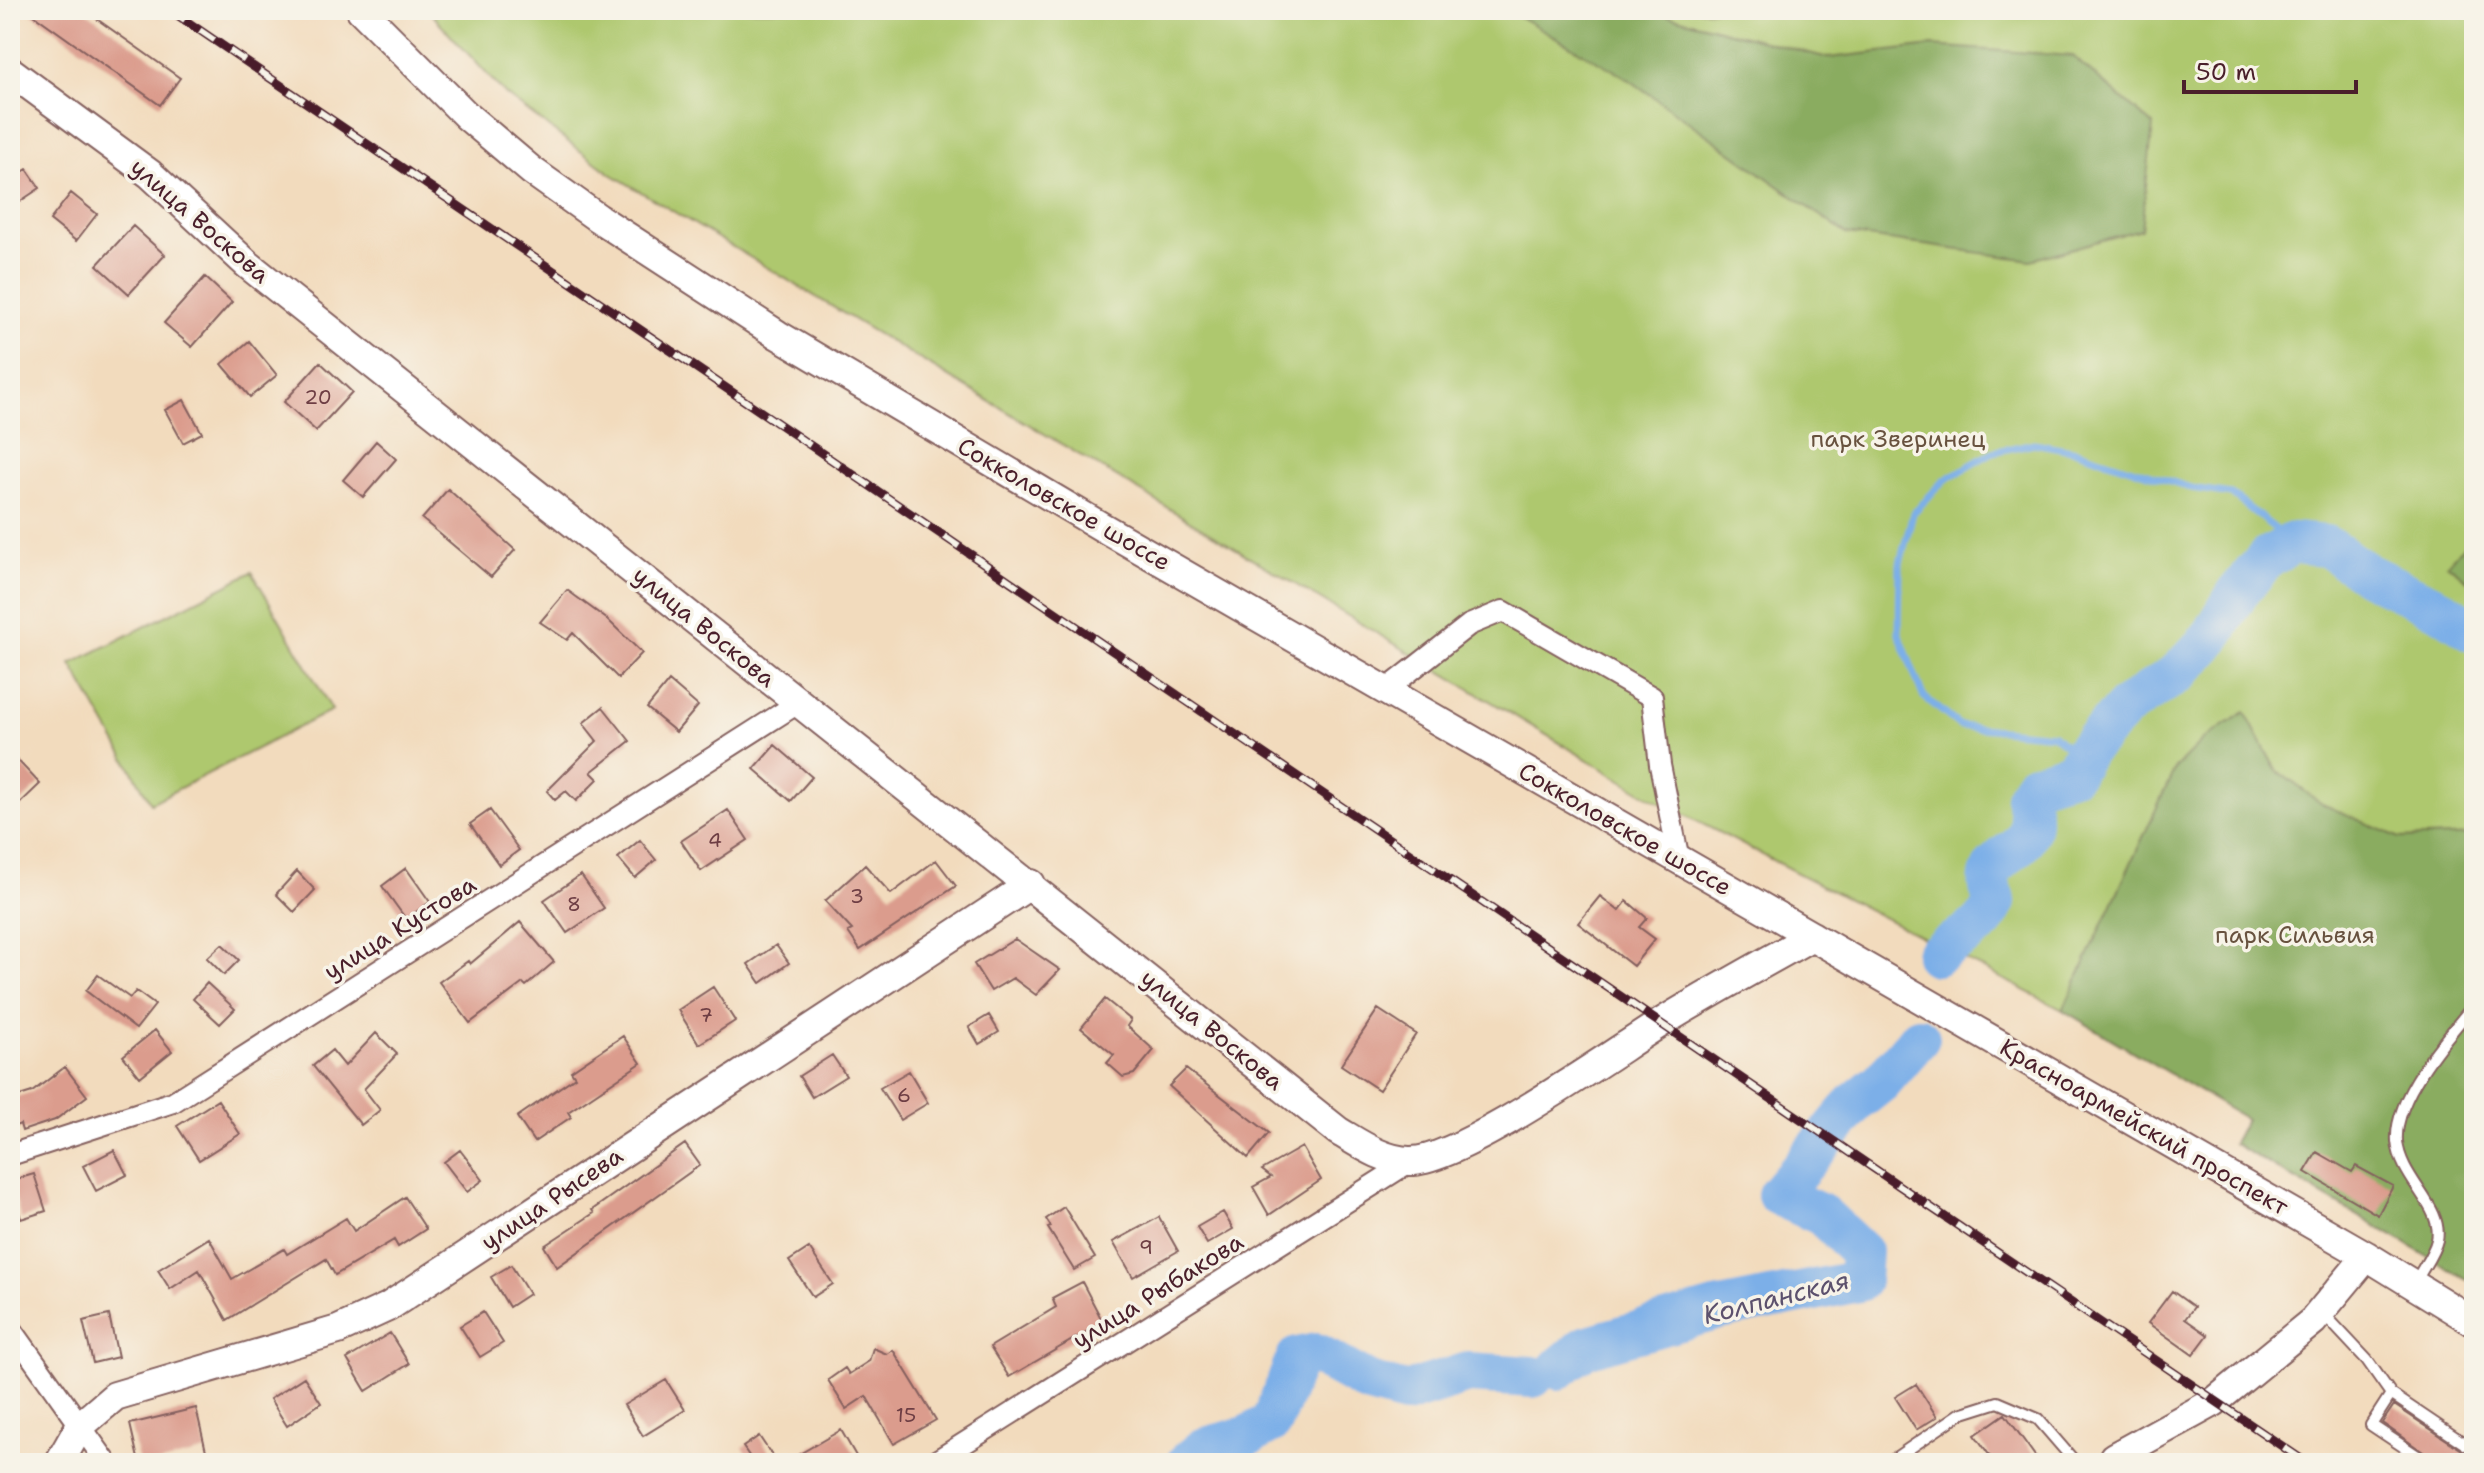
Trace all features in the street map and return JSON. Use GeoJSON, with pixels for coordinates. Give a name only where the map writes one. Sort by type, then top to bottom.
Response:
{"type":"FeatureCollection","features":[{"type":"Feature","properties":{"kind":"main road","name":"Сокколовское шоссе"},"geometry":{"type":"LineString","coordinates":[[361,10],[467,116],[532,171],[598,218],[778,335],[1812,936]]}},
{"type":"Feature","properties":{"kind":"main road","name":"улица Воскова"},"geometry":{"type":"LineString","coordinates":[[10,71],[150,174],[247,264],[1338,1131],[1377,1154],[1411,1161]]}},
{"type":"Feature","properties":{"kind":"main road","name":"улица Рысева"},"geometry":{"type":"LineString","coordinates":[[59,1463],[80,1426],[115,1396],[338,1330],[388,1307],[1031,884]]}},
{"type":"Feature","properties":{"kind":"main road"},"geometry":{"type":"LineString","coordinates":[[1411,1161],[1449,1151],[1480,1135],[1710,993],[1812,936]]}},
{"type":"Feature","properties":{"kind":"main road","name":"Красноармейский проспект"},"geometry":{"type":"LineString","coordinates":[[1812,936],[2367,1256],[2474,1322]]}},
{"type":"Feature","properties":{"kind":"main road"},"geometry":{"type":"LineString","coordinates":[[2110,1461],[2214,1402],[2322,1312],[2367,1256]]}},
{"type":"Feature","properties":{"kind":"street"},"geometry":{"type":"LineString","coordinates":[[1386,690],[1469,625],[1503,611],[1566,646],[1652,697],[1660,765],[1679,860]]}},
{"type":"Feature","properties":{"kind":"street","name":"улица Кустова"},"geometry":{"type":"LineString","coordinates":[[10,1155],[173,1102],[798,703]]}},
{"type":"Feature","properties":{"kind":"street"},"geometry":{"type":"LineString","coordinates":[[1373,1184],[1378,1171],[1377,1154]]}},
{"type":"Feature","properties":{"kind":"street","name":"улица Рыбакова"},"geometry":{"type":"LineString","coordinates":[[933,1463],[1411,1161]]}},
{"type":"Feature","properties":{"kind":"street"},"geometry":{"type":"LineString","coordinates":[[10,1327],[107,1463]]}},
{"type":"Feature","properties":{"kind":"lane"},"geometry":{"type":"LineString","coordinates":[[2414,1285],[2437,1242],[2437,1223],[2429,1204],[2408,1178],[2397,1142],[2399,1118],[2437,1048],[2474,1005]]}},
{"type":"Feature","properties":{"kind":"lane"},"geometry":{"type":"LineString","coordinates":[[2322,1312],[2367,1360],[2391,1394],[2474,1450]]}},
{"type":"Feature","properties":{"kind":"lane"},"geometry":{"type":"LineString","coordinates":[[2391,1394],[2371,1425],[2428,1463]]}},
{"type":"Feature","properties":{"kind":"lane"},"geometry":{"type":"LineString","coordinates":[[1888,1463],[1960,1414],[1998,1402],[2038,1419],[2076,1463]]}},
{"type":"Feature","properties":{"kind":"green space","name":"парк Зверинец"},"geometry":{"type":"Polygon","coordinates":[[[428,10],[2474,10],[2474,1283],[2233,1143],[2246,1119],[2063,1010],[1650,797],[611,174],[506,95],[428,10]]]}},
{"type":"Feature","properties":{"kind":"green space"},"geometry":{"type":"Polygon","coordinates":[[[1508,10],[1647,10],[1828,58],[1932,46],[2072,56],[2153,125],[2141,229],[2031,260],[1846,234],[1627,78],[1508,10]]]}},
{"type":"Feature","properties":{"kind":"green space"},"geometry":{"type":"Polygon","coordinates":[[[2474,534],[2474,585],[2447,564],[2474,534]]]}},
{"type":"Feature","properties":{"kind":"green space"},"geometry":{"type":"Polygon","coordinates":[[[252,572],[332,710],[151,803],[71,664],[252,572]]]}},
{"type":"Feature","properties":{"kind":"green space","name":"парк Сильвия"},"geometry":{"type":"Polygon","coordinates":[[[2245,712],[2276,770],[2322,804],[2400,838],[2474,835],[2474,1283],[2233,1143],[2246,1119],[2063,1010],[2175,768],[2204,739],[2245,712]]]}},
{"type":"Feature","properties":{"kind":"building"},"geometry":{"type":"Polygon","coordinates":[[[27,10],[84,10],[180,78],[160,105],[27,10]]]}},
{"type":"Feature","properties":{"kind":"building"},"geometry":{"type":"Polygon","coordinates":[[[27,169],[40,188],[10,208],[10,180],[27,169]]]}},
{"type":"Feature","properties":{"kind":"building"},"geometry":{"type":"Polygon","coordinates":[[[71,193],[97,214],[76,241],[50,220],[71,193]]]}},
{"type":"Feature","properties":{"kind":"building"},"geometry":{"type":"Polygon","coordinates":[[[133,226],[165,255],[129,294],[97,265],[133,226]]]}},
{"type":"Feature","properties":{"kind":"building"},"geometry":{"type":"Polygon","coordinates":[[[205,277],[232,302],[192,347],[164,323],[205,277]]]}},
{"type":"Feature","properties":{"kind":"building"},"geometry":{"type":"Polygon","coordinates":[[[249,341],[277,375],[250,397],[222,364],[249,341]]]}},
{"type":"Feature","properties":{"kind":"building"},"geometry":{"type":"Polygon","coordinates":[[[320,362],[352,392],[316,431],[284,402],[320,362]]]}},
{"type":"Feature","properties":{"kind":"building"},"geometry":{"type":"Polygon","coordinates":[[[184,400],[202,433],[183,443],[165,410],[184,400]]]}},
{"type":"Feature","properties":{"kind":"building"},"geometry":{"type":"Polygon","coordinates":[[[376,441],[396,459],[363,497],[343,480],[376,441]]]}},
{"type":"Feature","properties":{"kind":"building"},"geometry":{"type":"Polygon","coordinates":[[[448,489],[515,550],[491,577],[422,519],[448,489]]]}},
{"type":"Feature","properties":{"kind":"building"},"geometry":{"type":"Polygon","coordinates":[[[567,590],[608,620],[642,653],[618,678],[573,633],[567,640],[540,622],[567,590]]]}},
{"type":"Feature","properties":{"kind":"building"},"geometry":{"type":"Polygon","coordinates":[[[669,681],[698,706],[676,732],[647,708],[669,681]]]}},
{"type":"Feature","properties":{"kind":"building"},"geometry":{"type":"Polygon","coordinates":[[[603,707],[630,741],[591,772],[598,779],[576,801],[566,791],[555,800],[547,791],[597,741],[583,723],[603,707]]]}},
{"type":"Feature","properties":{"kind":"building"},"geometry":{"type":"Polygon","coordinates":[[[775,745],[812,777],[791,801],[754,769],[775,745]]]}},
{"type":"Feature","properties":{"kind":"building"},"geometry":{"type":"Polygon","coordinates":[[[10,752],[40,784],[10,813],[10,752]]]}},
{"type":"Feature","properties":{"kind":"building"},"geometry":{"type":"Polygon","coordinates":[[[490,810],[519,850],[499,865],[470,824],[490,810]]]}},
{"type":"Feature","properties":{"kind":"building"},"geometry":{"type":"Polygon","coordinates":[[[728,810],[748,840],[701,871],[681,841],[728,810]]]}},
{"type":"Feature","properties":{"kind":"building"},"geometry":{"type":"Polygon","coordinates":[[[640,840],[656,860],[635,878],[618,858],[640,840]]]}},
{"type":"Feature","properties":{"kind":"building"},"geometry":{"type":"Polygon","coordinates":[[[936,860],[956,886],[860,950],[848,932],[852,930],[825,901],[865,865],[891,894],[936,860]]]}},
{"type":"Feature","properties":{"kind":"building"},"geometry":{"type":"Polygon","coordinates":[[[406,868],[430,902],[406,919],[382,886],[406,868]]]}},
{"type":"Feature","properties":{"kind":"building"},"geometry":{"type":"Polygon","coordinates":[[[297,871],[315,890],[294,912],[276,894],[297,871]]]}},
{"type":"Feature","properties":{"kind":"building"},"geometry":{"type":"Polygon","coordinates":[[[581,875],[604,908],[567,933],[544,900],[581,875]]]}},
{"type":"Feature","properties":{"kind":"building"},"geometry":{"type":"Polygon","coordinates":[[[1600,896],[1619,911],[1627,901],[1647,918],[1639,927],[1655,939],[1633,966],[1578,923],[1600,896]]]}},
{"type":"Feature","properties":{"kind":"building"},"geometry":{"type":"Polygon","coordinates":[[[520,922],[554,962],[526,986],[523,983],[470,1023],[439,982],[468,961],[470,964],[520,922]]]}},
{"type":"Feature","properties":{"kind":"building"},"geometry":{"type":"Polygon","coordinates":[[[1015,939],[1060,970],[1036,995],[1013,978],[991,991],[974,964],[1015,939]]]}},
{"type":"Feature","properties":{"kind":"building"},"geometry":{"type":"Polygon","coordinates":[[[222,944],[239,960],[224,975],[207,958],[222,944]]]}},
{"type":"Feature","properties":{"kind":"building"},"geometry":{"type":"Polygon","coordinates":[[[776,945],[789,963],[761,983],[748,964],[776,945]]]}},
{"type":"Feature","properties":{"kind":"building"},"geometry":{"type":"Polygon","coordinates":[[[98,975],[130,998],[136,991],[155,1005],[136,1029],[86,991],[98,975]]]}},
{"type":"Feature","properties":{"kind":"building"},"geometry":{"type":"Polygon","coordinates":[[[207,983],[235,1009],[220,1024],[193,999],[207,983]]]}},
{"type":"Feature","properties":{"kind":"building"},"geometry":{"type":"Polygon","coordinates":[[[713,987],[735,1021],[699,1044],[678,1010],[713,987]]]}},
{"type":"Feature","properties":{"kind":"building"},"geometry":{"type":"Polygon","coordinates":[[[1105,999],[1131,1020],[1127,1026],[1154,1050],[1134,1074],[1123,1077],[1107,1063],[1114,1055],[1081,1028],[1105,999]]]}},
{"type":"Feature","properties":{"kind":"building"},"geometry":{"type":"Polygon","coordinates":[[[1378,1009],[1416,1034],[1379,1090],[1341,1065],[1378,1009]]]}},
{"type":"Feature","properties":{"kind":"building"},"geometry":{"type":"Polygon","coordinates":[[[989,1015],[999,1032],[979,1044],[969,1027],[989,1015]]]}},
{"type":"Feature","properties":{"kind":"building"},"geometry":{"type":"Polygon","coordinates":[[[155,1030],[172,1051],[140,1077],[123,1056],[155,1030]]]}},
{"type":"Feature","properties":{"kind":"building"},"geometry":{"type":"Polygon","coordinates":[[[376,1033],[397,1054],[364,1089],[380,1110],[361,1125],[313,1066],[332,1050],[345,1066],[376,1033]]]}},
{"type":"Feature","properties":{"kind":"building"},"geometry":{"type":"Polygon","coordinates":[[[623,1036],[641,1063],[568,1112],[571,1117],[534,1142],[517,1117],[575,1077],[571,1071],[623,1036]]]}},
{"type":"Feature","properties":{"kind":"building"},"geometry":{"type":"Polygon","coordinates":[[[832,1055],[846,1076],[812,1097],[799,1076],[832,1055]]]}},
{"type":"Feature","properties":{"kind":"building"},"geometry":{"type":"Polygon","coordinates":[[[65,1067],[87,1096],[55,1120],[22,1131],[20,1124],[10,1128],[10,1099],[32,1092],[65,1067]]]}},
{"type":"Feature","properties":{"kind":"building"},"geometry":{"type":"Polygon","coordinates":[[[1186,1069],[1269,1133],[1248,1158],[1169,1086],[1186,1069]]]}},
{"type":"Feature","properties":{"kind":"building"},"geometry":{"type":"Polygon","coordinates":[[[909,1071],[928,1103],[900,1120],[880,1088],[909,1071]]]}},
{"type":"Feature","properties":{"kind":"building"},"geometry":{"type":"Polygon","coordinates":[[[218,1100],[240,1134],[199,1160],[177,1126],[218,1100]]]}},
{"type":"Feature","properties":{"kind":"building"},"geometry":{"type":"Polygon","coordinates":[[[685,1144],[700,1165],[557,1267],[544,1246],[594,1213],[592,1210],[685,1144]]]}},
{"type":"Feature","properties":{"kind":"building"},"geometry":{"type":"Polygon","coordinates":[[[1302,1147],[1321,1180],[1269,1215],[1253,1187],[1271,1177],[1262,1170],[1302,1147]]]}},
{"type":"Feature","properties":{"kind":"building"},"geometry":{"type":"Polygon","coordinates":[[[114,1150],[127,1175],[96,1191],[83,1166],[114,1150]]]}},
{"type":"Feature","properties":{"kind":"building"},"geometry":{"type":"Polygon","coordinates":[[[460,1150],[483,1180],[467,1192],[444,1162],[460,1150]]]}},
{"type":"Feature","properties":{"kind":"building"},"geometry":{"type":"Polygon","coordinates":[[[2317,1152],[2352,1172],[2356,1166],[2393,1186],[2378,1215],[2305,1172],[2317,1152]]]}},
{"type":"Feature","properties":{"kind":"building"},"geometry":{"type":"Polygon","coordinates":[[[34,1174],[46,1211],[21,1219],[10,1181],[34,1174]]]}},
{"type":"Feature","properties":{"kind":"building"},"geometry":{"type":"Polygon","coordinates":[[[405,1197],[426,1229],[398,1247],[394,1240],[335,1275],[326,1259],[227,1320],[199,1270],[170,1289],[158,1270],[209,1238],[232,1279],[284,1249],[287,1254],[346,1218],[354,1231],[405,1197]]]}},
{"type":"Feature","properties":{"kind":"building"},"geometry":{"type":"Polygon","coordinates":[[[1064,1207],[1095,1258],[1074,1270],[1048,1228],[1051,1227],[1046,1219],[1064,1207]]]}},
{"type":"Feature","properties":{"kind":"building"},"geometry":{"type":"Polygon","coordinates":[[[1223,1212],[1233,1229],[1207,1244],[1197,1227],[1223,1212]]]}},
{"type":"Feature","properties":{"kind":"building"},"geometry":{"type":"Polygon","coordinates":[[[1159,1217],[1178,1251],[1133,1277],[1113,1242],[1159,1217]]]}},
{"type":"Feature","properties":{"kind":"building"},"geometry":{"type":"Polygon","coordinates":[[[809,1248],[833,1284],[813,1297],[789,1261],[809,1248]]]}},
{"type":"Feature","properties":{"kind":"building"},"geometry":{"type":"Polygon","coordinates":[[[511,1265],[529,1294],[509,1307],[491,1277],[511,1265]]]}},
{"type":"Feature","properties":{"kind":"building"},"geometry":{"type":"Polygon","coordinates":[[[1082,1282],[1103,1322],[1009,1377],[990,1347],[1056,1307],[1052,1298],[1082,1282]]]}},
{"type":"Feature","properties":{"kind":"building"},"geometry":{"type":"Polygon","coordinates":[[[2172,1291],[2194,1307],[2185,1319],[2208,1335],[2193,1355],[2148,1323],[2172,1291]]]}},
{"type":"Feature","properties":{"kind":"building"},"geometry":{"type":"Polygon","coordinates":[[[483,1312],[503,1343],[480,1357],[460,1326],[483,1312]]]}},
{"type":"Feature","properties":{"kind":"building"},"geometry":{"type":"Polygon","coordinates":[[[109,1315],[118,1357],[93,1363],[83,1321],[109,1315]]]}},
{"type":"Feature","properties":{"kind":"building"},"geometry":{"type":"Polygon","coordinates":[[[390,1333],[409,1364],[366,1391],[347,1359],[390,1333]]]}},
{"type":"Feature","properties":{"kind":"building"},"geometry":{"type":"Polygon","coordinates":[[[873,1348],[887,1354],[893,1350],[936,1420],[894,1444],[866,1396],[846,1409],[828,1380],[845,1368],[849,1374],[869,1361],[873,1348]]]}},
{"type":"Feature","properties":{"kind":"building"},"geometry":{"type":"Polygon","coordinates":[[[304,1377],[321,1403],[287,1426],[270,1399],[304,1377]]]}},
{"type":"Feature","properties":{"kind":"building"},"geometry":{"type":"Polygon","coordinates":[[[666,1380],[685,1410],[643,1436],[624,1405],[666,1380]]]}},
{"type":"Feature","properties":{"kind":"building"},"geometry":{"type":"Polygon","coordinates":[[[1916,1384],[1937,1417],[1916,1430],[1895,1397],[1916,1384]]]}},
{"type":"Feature","properties":{"kind":"building"},"geometry":{"type":"Polygon","coordinates":[[[2394,1405],[2474,1458],[2474,1463],[2436,1461],[2382,1423],[2394,1405]]]}},
{"type":"Feature","properties":{"kind":"building"},"geometry":{"type":"Polygon","coordinates":[[[196,1408],[206,1451],[157,1463],[139,1463],[130,1424],[196,1408]]]}},
{"type":"Feature","properties":{"kind":"building"},"geometry":{"type":"Polygon","coordinates":[[[2005,1414],[2040,1463],[1995,1463],[1975,1435],[2005,1414]]]}},
{"type":"Feature","properties":{"kind":"building"},"geometry":{"type":"Polygon","coordinates":[[[841,1430],[860,1463],[784,1463],[841,1430]]]}},
{"type":"Feature","properties":{"kind":"building"},"geometry":{"type":"Polygon","coordinates":[[[759,1436],[777,1463],[754,1463],[743,1447],[759,1436]]]}},
{"type":"Feature","properties":{"kind":"waterway"},"geometry":{"type":"LineString","coordinates":[[2085,751],[2064,744],[2054,735],[1960,726],[1923,696],[1899,634],[1900,563],[1913,513],[1945,480],[1993,452],[2034,443],[2077,451],[2191,488],[2231,494],[2293,543]]}},
{"type":"Feature","properties":{"kind":"waterway","name":"Колпанская"},"geometry":{"type":"LineString","coordinates":[[1936,955],[1984,922],[1995,902],[1990,884],[1992,871],[2027,834],[2030,818],[2026,797],[2034,784],[2073,772],[2085,751],[2126,707],[2178,673],[2211,638],[2238,592],[2267,558],[2293,543],[2326,546],[2367,574],[2440,609],[2474,631]]}},
{"type":"Feature","properties":{"kind":"waterway"},"geometry":{"type":"LineString","coordinates":[[1967,934],[1985,933],[2002,925],[2004,914],[1995,902]]}},
{"type":"Feature","properties":{"kind":"waterway","name":"Колпанская"},"geometry":{"type":"LineString","coordinates":[[1558,1369],[1585,1347],[1715,1310],[1859,1281],[1861,1252],[1822,1215],[1778,1195],[1856,1102],[1881,1082],[1919,1038]]}},
{"type":"Feature","properties":{"kind":"waterway","name":"Колпанская"},"geometry":{"type":"LineString","coordinates":[[1187,1463],[1205,1448],[1246,1437],[1271,1423],[1297,1358],[1316,1354],[1369,1383],[1405,1393],[1468,1373],[1533,1377]]}},
{"type":"Feature","properties":{"kind":"railway"},"geometry":{"type":"LineString","coordinates":[[170,10],[2307,1463]]}}]}
